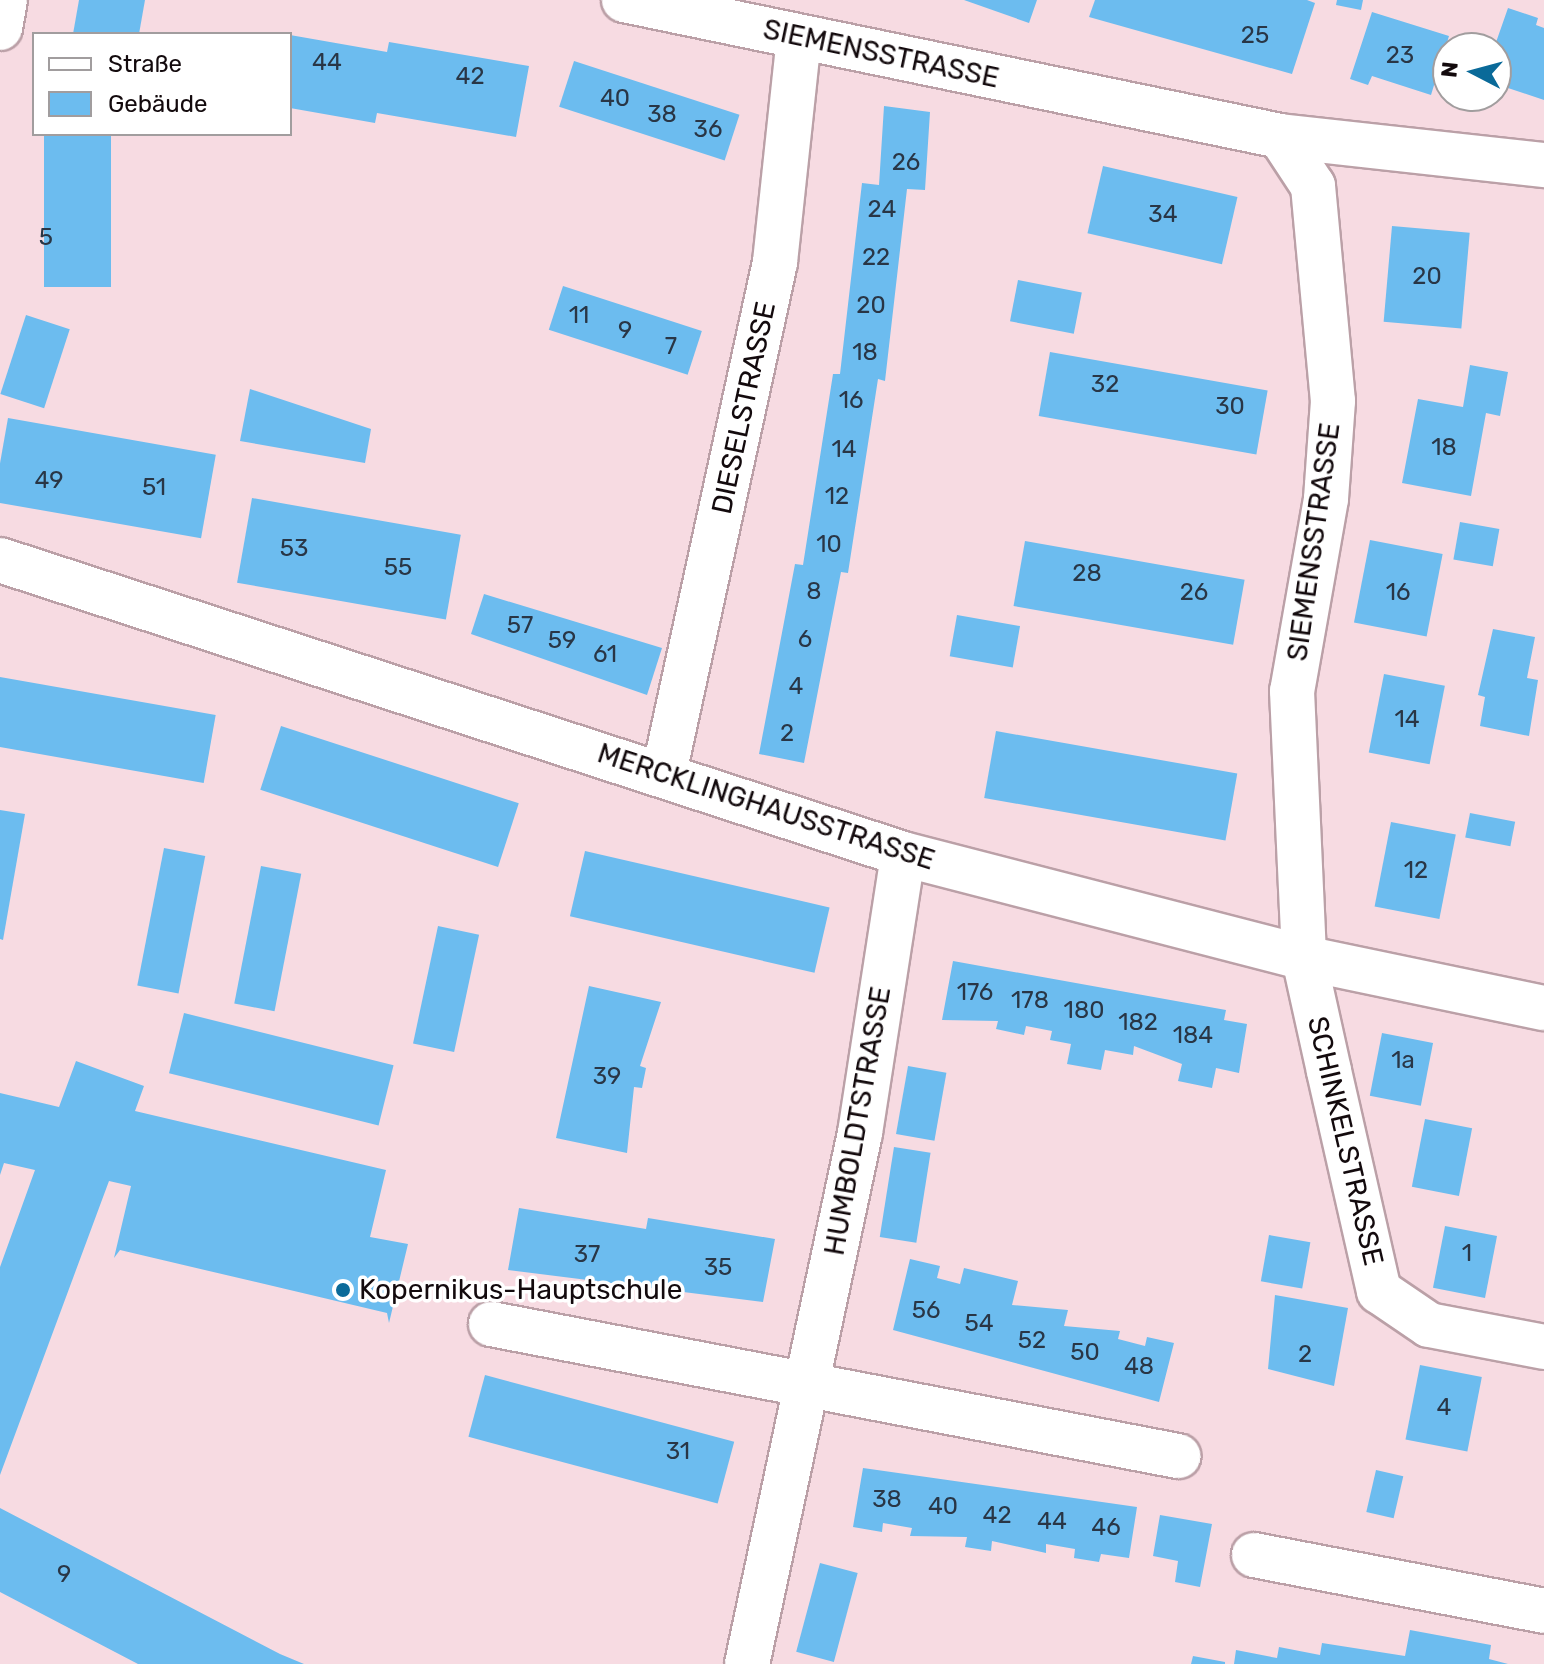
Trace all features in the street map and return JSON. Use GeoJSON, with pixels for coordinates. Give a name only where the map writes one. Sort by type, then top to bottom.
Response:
{"type":"FeatureCollection","features":[{"type":"Feature","properties":{"kind":"street"},"geometry":{"type":"LineString","coordinates":[[0,28],[5,0]]}},
{"type":"Feature","properties":{"kind":"street","name":"SIEMENSSTRASSE"},"geometry":{"type":"LineString","coordinates":[[624,0],[1280,136],[1544,165]]}},
{"type":"Feature","properties":{"kind":"street","name":"DIESELSTRASSE"},"geometry":{"type":"LineString","coordinates":[[664,773],[775,262],[799,38]]}},
{"type":"Feature","properties":{"kind":"street","name":"SIEMENSSTRASSE"},"geometry":{"type":"LineString","coordinates":[[1280,136],[1313,186],[1333,401],[1326,499],[1292,691],[1304,958]]}},
{"type":"Feature","properties":{"kind":"street","name":"MERCKLINGHAUSSTRASSE"},"geometry":{"type":"LineString","coordinates":[[0,560],[664,773],[903,854],[1304,958],[1544,1008]]}},
{"type":"Feature","properties":{"kind":"street","name":"HUMBOLDTSTRASSE"},"geometry":{"type":"LineString","coordinates":[[747,1664],[860,1133],[903,854]]}},
{"type":"Feature","properties":{"kind":"street","name":"SCHINKELSTRASSE"},"geometry":{"type":"LineString","coordinates":[[1304,958],[1379,1291],[1429,1325],[1544,1347]]}},
{"type":"Feature","properties":{"kind":"street"},"geometry":{"type":"LineString","coordinates":[[491,1324],[1178,1456]]}},
{"type":"Feature","properties":{"kind":"street"},"geometry":{"type":"LineString","coordinates":[[1254,1555],[1544,1611]]}},
{"type":"Feature","properties":{"kind":"building"},"geometry":{"type":"Polygon","coordinates":[[[79,0],[145,0],[139,32],[73,32],[79,0]]]}},
{"type":"Feature","properties":{"kind":"building"},"geometry":{"type":"Polygon","coordinates":[[[964,0],[1037,0],[1029,23],[964,0]]]}},
{"type":"Feature","properties":{"kind":"building"},"geometry":{"type":"Polygon","coordinates":[[[1095,0],[1307,0],[1315,3],[1292,74],[1089,17],[1095,0]]]}},
{"type":"Feature","properties":{"kind":"building"},"geometry":{"type":"Polygon","coordinates":[[[1337,0],[1363,0],[1361,10],[1336,5],[1337,0]]]}},
{"type":"Feature","properties":{"kind":"building"},"geometry":{"type":"Polygon","coordinates":[[[1508,8],[1538,18],[1536,25],[1544,28],[1544,100],[1512,89],[1512,32],[1500,32],[1508,8]]]}},
{"type":"Feature","properties":{"kind":"building"},"geometry":{"type":"Polygon","coordinates":[[[1372,12],[1436,32],[1432,32],[1431,95],[1372,76],[1368,85],[1350,79],[1372,12]]]}},
{"type":"Feature","properties":{"kind":"building"},"geometry":{"type":"Polygon","coordinates":[[[292,35],[387,52],[389,42],[529,66],[516,137],[377,113],[375,123],[292,108],[292,35]]]}},
{"type":"Feature","properties":{"kind":"building"},"geometry":{"type":"Polygon","coordinates":[[[574,61],[739,115],[725,160],[559,107],[574,61]]]}},
{"type":"Feature","properties":{"kind":"building"},"geometry":{"type":"Polygon","coordinates":[[[884,106],[930,112],[925,190],[907,189],[885,381],[878,379],[848,573],[841,572],[804,763],[759,754],[795,564],[803,565],[833,374],[840,374],[862,183],[879,185],[884,106]]]}},
{"type":"Feature","properties":{"kind":"building"},"geometry":{"type":"Polygon","coordinates":[[[44,136],[111,136],[111,287],[44,287],[44,136]]]}},
{"type":"Feature","properties":{"kind":"building"},"geometry":{"type":"Polygon","coordinates":[[[1103,166],[1237,197],[1222,264],[1087,233],[1103,166]]]}},
{"type":"Feature","properties":{"kind":"building"},"geometry":{"type":"Polygon","coordinates":[[[1392,226],[1470,233],[1461,328],[1384,322],[1392,226]]]}},
{"type":"Feature","properties":{"kind":"building"},"geometry":{"type":"Polygon","coordinates":[[[1018,280],[1082,292],[1074,334],[1010,321],[1018,280]]]}},
{"type":"Feature","properties":{"kind":"building"},"geometry":{"type":"Polygon","coordinates":[[[563,286],[702,331],[688,375],[549,330],[563,286]]]}},
{"type":"Feature","properties":{"kind":"building"},"geometry":{"type":"Polygon","coordinates":[[[26,315],[70,329],[44,408],[0,394],[26,315]]]}},
{"type":"Feature","properties":{"kind":"building"},"geometry":{"type":"Polygon","coordinates":[[[1050,352],[1268,390],[1256,454],[1039,416],[1050,352]]]}},
{"type":"Feature","properties":{"kind":"building"},"geometry":{"type":"Polygon","coordinates":[[[1470,365],[1508,372],[1500,416],[1486,413],[1471,496],[1402,483],[1418,399],[1463,407],[1470,365]]]}},
{"type":"Feature","properties":{"kind":"building"},"geometry":{"type":"Polygon","coordinates":[[[250,389],[371,429],[365,463],[240,441],[250,389]]]}},
{"type":"Feature","properties":{"kind":"building"},"geometry":{"type":"Polygon","coordinates":[[[8,418],[216,455],[201,538],[0,503],[0,463],[8,418]]]}},
{"type":"Feature","properties":{"kind":"building"},"geometry":{"type":"Polygon","coordinates":[[[252,498],[461,535],[446,620],[237,583],[252,498]]]}},
{"type":"Feature","properties":{"kind":"building"},"geometry":{"type":"Polygon","coordinates":[[[1460,522],[1499,529],[1493,566],[1453,559],[1460,522]]]}},
{"type":"Feature","properties":{"kind":"building"},"geometry":{"type":"Polygon","coordinates":[[[1370,540],[1443,554],[1427,637],[1354,622],[1370,540]]]}},
{"type":"Feature","properties":{"kind":"building"},"geometry":{"type":"Polygon","coordinates":[[[1025,541],[1245,580],[1233,645],[1014,606],[1025,541]]]}},
{"type":"Feature","properties":{"kind":"building"},"geometry":{"type":"Polygon","coordinates":[[[484,594],[662,648],[647,695],[471,634],[484,594]]]}},
{"type":"Feature","properties":{"kind":"building"},"geometry":{"type":"Polygon","coordinates":[[[957,615],[1020,626],[1013,667],[950,656],[957,615]]]}},
{"type":"Feature","properties":{"kind":"building"},"geometry":{"type":"Polygon","coordinates":[[[1493,629],[1535,637],[1527,678],[1538,680],[1529,736],[1480,726],[1485,697],[1478,695],[1493,629]]]}},
{"type":"Feature","properties":{"kind":"building"},"geometry":{"type":"Polygon","coordinates":[[[1384,674],[1445,686],[1430,764],[1369,753],[1384,674]]]}},
{"type":"Feature","properties":{"kind":"building"},"geometry":{"type":"Polygon","coordinates":[[[0,677],[216,715],[204,783],[0,747],[0,677]]]}},
{"type":"Feature","properties":{"kind":"building"},"geometry":{"type":"Polygon","coordinates":[[[281,726],[519,803],[498,867],[260,790],[281,726]]]}},
{"type":"Feature","properties":{"kind":"building"},"geometry":{"type":"Polygon","coordinates":[[[996,731],[1237,774],[1225,841],[984,798],[996,731]]]}},
{"type":"Feature","properties":{"kind":"building"},"geometry":{"type":"Polygon","coordinates":[[[0,810],[25,814],[3,940],[0,939],[0,810]]]}},
{"type":"Feature","properties":{"kind":"building"},"geometry":{"type":"Polygon","coordinates":[[[1470,813],[1515,822],[1510,846],[1465,838],[1470,813]]]}},
{"type":"Feature","properties":{"kind":"building"},"geometry":{"type":"Polygon","coordinates":[[[1391,822],[1456,835],[1439,919],[1375,906],[1391,822]]]}},
{"type":"Feature","properties":{"kind":"building"},"geometry":{"type":"Polygon","coordinates":[[[164,848],[205,856],[179,993],[137,985],[164,848]]]}},
{"type":"Feature","properties":{"kind":"building"},"geometry":{"type":"Polygon","coordinates":[[[585,851],[830,907],[814,973],[570,916],[585,851]]]}},
{"type":"Feature","properties":{"kind":"building"},"geometry":{"type":"Polygon","coordinates":[[[261,866],[301,874],[275,1011],[234,1003],[261,866]]]}},
{"type":"Feature","properties":{"kind":"building"},"geometry":{"type":"Polygon","coordinates":[[[438,926],[479,935],[454,1052],[413,1043],[438,926]]]}},
{"type":"Feature","properties":{"kind":"building"},"geometry":{"type":"Polygon","coordinates":[[[953,961],[1226,1010],[1224,1020],[1247,1024],[1239,1073],[1216,1068],[1212,1088],[1178,1081],[1182,1064],[1134,1046],[1133,1055],[1105,1050],[1101,1070],[1067,1064],[1071,1044],[1050,1040],[1052,1031],[1026,1026],[1024,1035],[996,1029],[998,1021],[942,1020],[953,961]]]}},
{"type":"Feature","properties":{"kind":"building"},"geometry":{"type":"Polygon","coordinates":[[[589,986],[661,1002],[640,1066],[646,1068],[642,1088],[634,1087],[627,1153],[556,1138],[589,986]]]}},
{"type":"Feature","properties":{"kind":"building"},"geometry":{"type":"Polygon","coordinates":[[[184,1013],[394,1065],[379,1125],[169,1073],[184,1013]]]}},
{"type":"Feature","properties":{"kind":"building"},"geometry":{"type":"Polygon","coordinates":[[[1382,1033],[1433,1043],[1421,1106],[1370,1096],[1382,1033]]]}},
{"type":"Feature","properties":{"kind":"building","name":"Kopernikus-Hauptschule"},"geometry":{"type":"Polygon","coordinates":[[[76,1061],[144,1086],[135,1111],[386,1170],[370,1237],[408,1244],[389,1323],[387,1313],[120,1250],[114,1258],[131,1186],[109,1181],[0,1475],[0,1267],[35,1170],[4,1163],[0,1175],[0,1093],[59,1107],[76,1061]]]}},
{"type":"Feature","properties":{"kind":"building"},"geometry":{"type":"Polygon","coordinates":[[[908,1066],[946,1073],[934,1141],[896,1134],[908,1066]]]}},
{"type":"Feature","properties":{"kind":"building"},"geometry":{"type":"Polygon","coordinates":[[[1425,1119],[1472,1128],[1459,1196],[1412,1187],[1425,1119]]]}},
{"type":"Feature","properties":{"kind":"building"},"geometry":{"type":"Polygon","coordinates":[[[894,1147],[931,1153],[916,1243],[880,1237],[894,1147]]]}},
{"type":"Feature","properties":{"kind":"building"},"geometry":{"type":"Polygon","coordinates":[[[519,1208],[646,1229],[648,1218],[775,1239],[763,1302],[508,1270],[519,1208]]]}},
{"type":"Feature","properties":{"kind":"building"},"geometry":{"type":"Polygon","coordinates":[[[1445,1226],[1497,1236],[1485,1298],[1433,1288],[1445,1226]]]}},
{"type":"Feature","properties":{"kind":"building"},"geometry":{"type":"Polygon","coordinates":[[[1269,1235],[1310,1242],[1302,1289],[1261,1281],[1269,1235]]]}},
{"type":"Feature","properties":{"kind":"building"},"geometry":{"type":"Polygon","coordinates":[[[910,1259],[940,1266],[937,1278],[960,1284],[964,1268],[1018,1281],[1012,1305],[1068,1310],[1064,1326],[1120,1331],[1118,1339],[1145,1346],[1147,1337],[1174,1343],[1159,1402],[893,1330],[910,1259]]]}},
{"type":"Feature","properties":{"kind":"building"},"geometry":{"type":"Polygon","coordinates":[[[1275,1295],[1348,1308],[1334,1386],[1268,1369],[1275,1295]]]}},
{"type":"Feature","properties":{"kind":"building"},"geometry":{"type":"Polygon","coordinates":[[[1420,1365],[1482,1377],[1467,1452],[1405,1440],[1420,1365]]]}},
{"type":"Feature","properties":{"kind":"building"},"geometry":{"type":"Polygon","coordinates":[[[485,1375],[734,1442],[718,1504],[468,1437],[485,1375]]]}},
{"type":"Feature","properties":{"kind":"building"},"geometry":{"type":"Polygon","coordinates":[[[863,1468],[1137,1507],[1129,1558],[1101,1554],[1099,1562],[1074,1558],[1075,1549],[1046,1544],[1046,1553],[992,1541],[991,1551],[965,1547],[967,1537],[910,1536],[912,1528],[883,1523],[882,1532],[853,1527],[863,1468]]]}},
{"type":"Feature","properties":{"kind":"building"},"geometry":{"type":"Polygon","coordinates":[[[1376,1470],[1403,1476],[1394,1518],[1366,1512],[1376,1470]]]}},
{"type":"Feature","properties":{"kind":"building"},"geometry":{"type":"Polygon","coordinates":[[[0,1508],[304,1664],[138,1664],[0,1592],[0,1508]]]}},
{"type":"Feature","properties":{"kind":"building"},"geometry":{"type":"Polygon","coordinates":[[[1160,1515],[1212,1524],[1200,1587],[1175,1582],[1178,1561],[1153,1556],[1160,1515]]]}},
{"type":"Feature","properties":{"kind":"building"},"geometry":{"type":"Polygon","coordinates":[[[820,1563],[858,1573],[834,1662],[796,1652],[820,1563]]]}},
{"type":"Feature","properties":{"kind":"building"},"geometry":{"type":"Polygon","coordinates":[[[1410,1630],[1491,1645],[1489,1659],[1508,1664],[1234,1664],[1236,1650],[1277,1658],[1279,1647],[1320,1655],[1322,1643],[1405,1656],[1410,1630]]]}},
{"type":"Feature","properties":{"kind":"building"},"geometry":{"type":"Polygon","coordinates":[[[1193,1656],[1225,1662],[1225,1664],[1191,1664],[1193,1656]]]}},
{"type":"Feature","properties":{"kind":"place","name":"Kopernikus-Hauptschule"},"geometry":{"type":"Point","coordinates":[343,1290]}}]}
